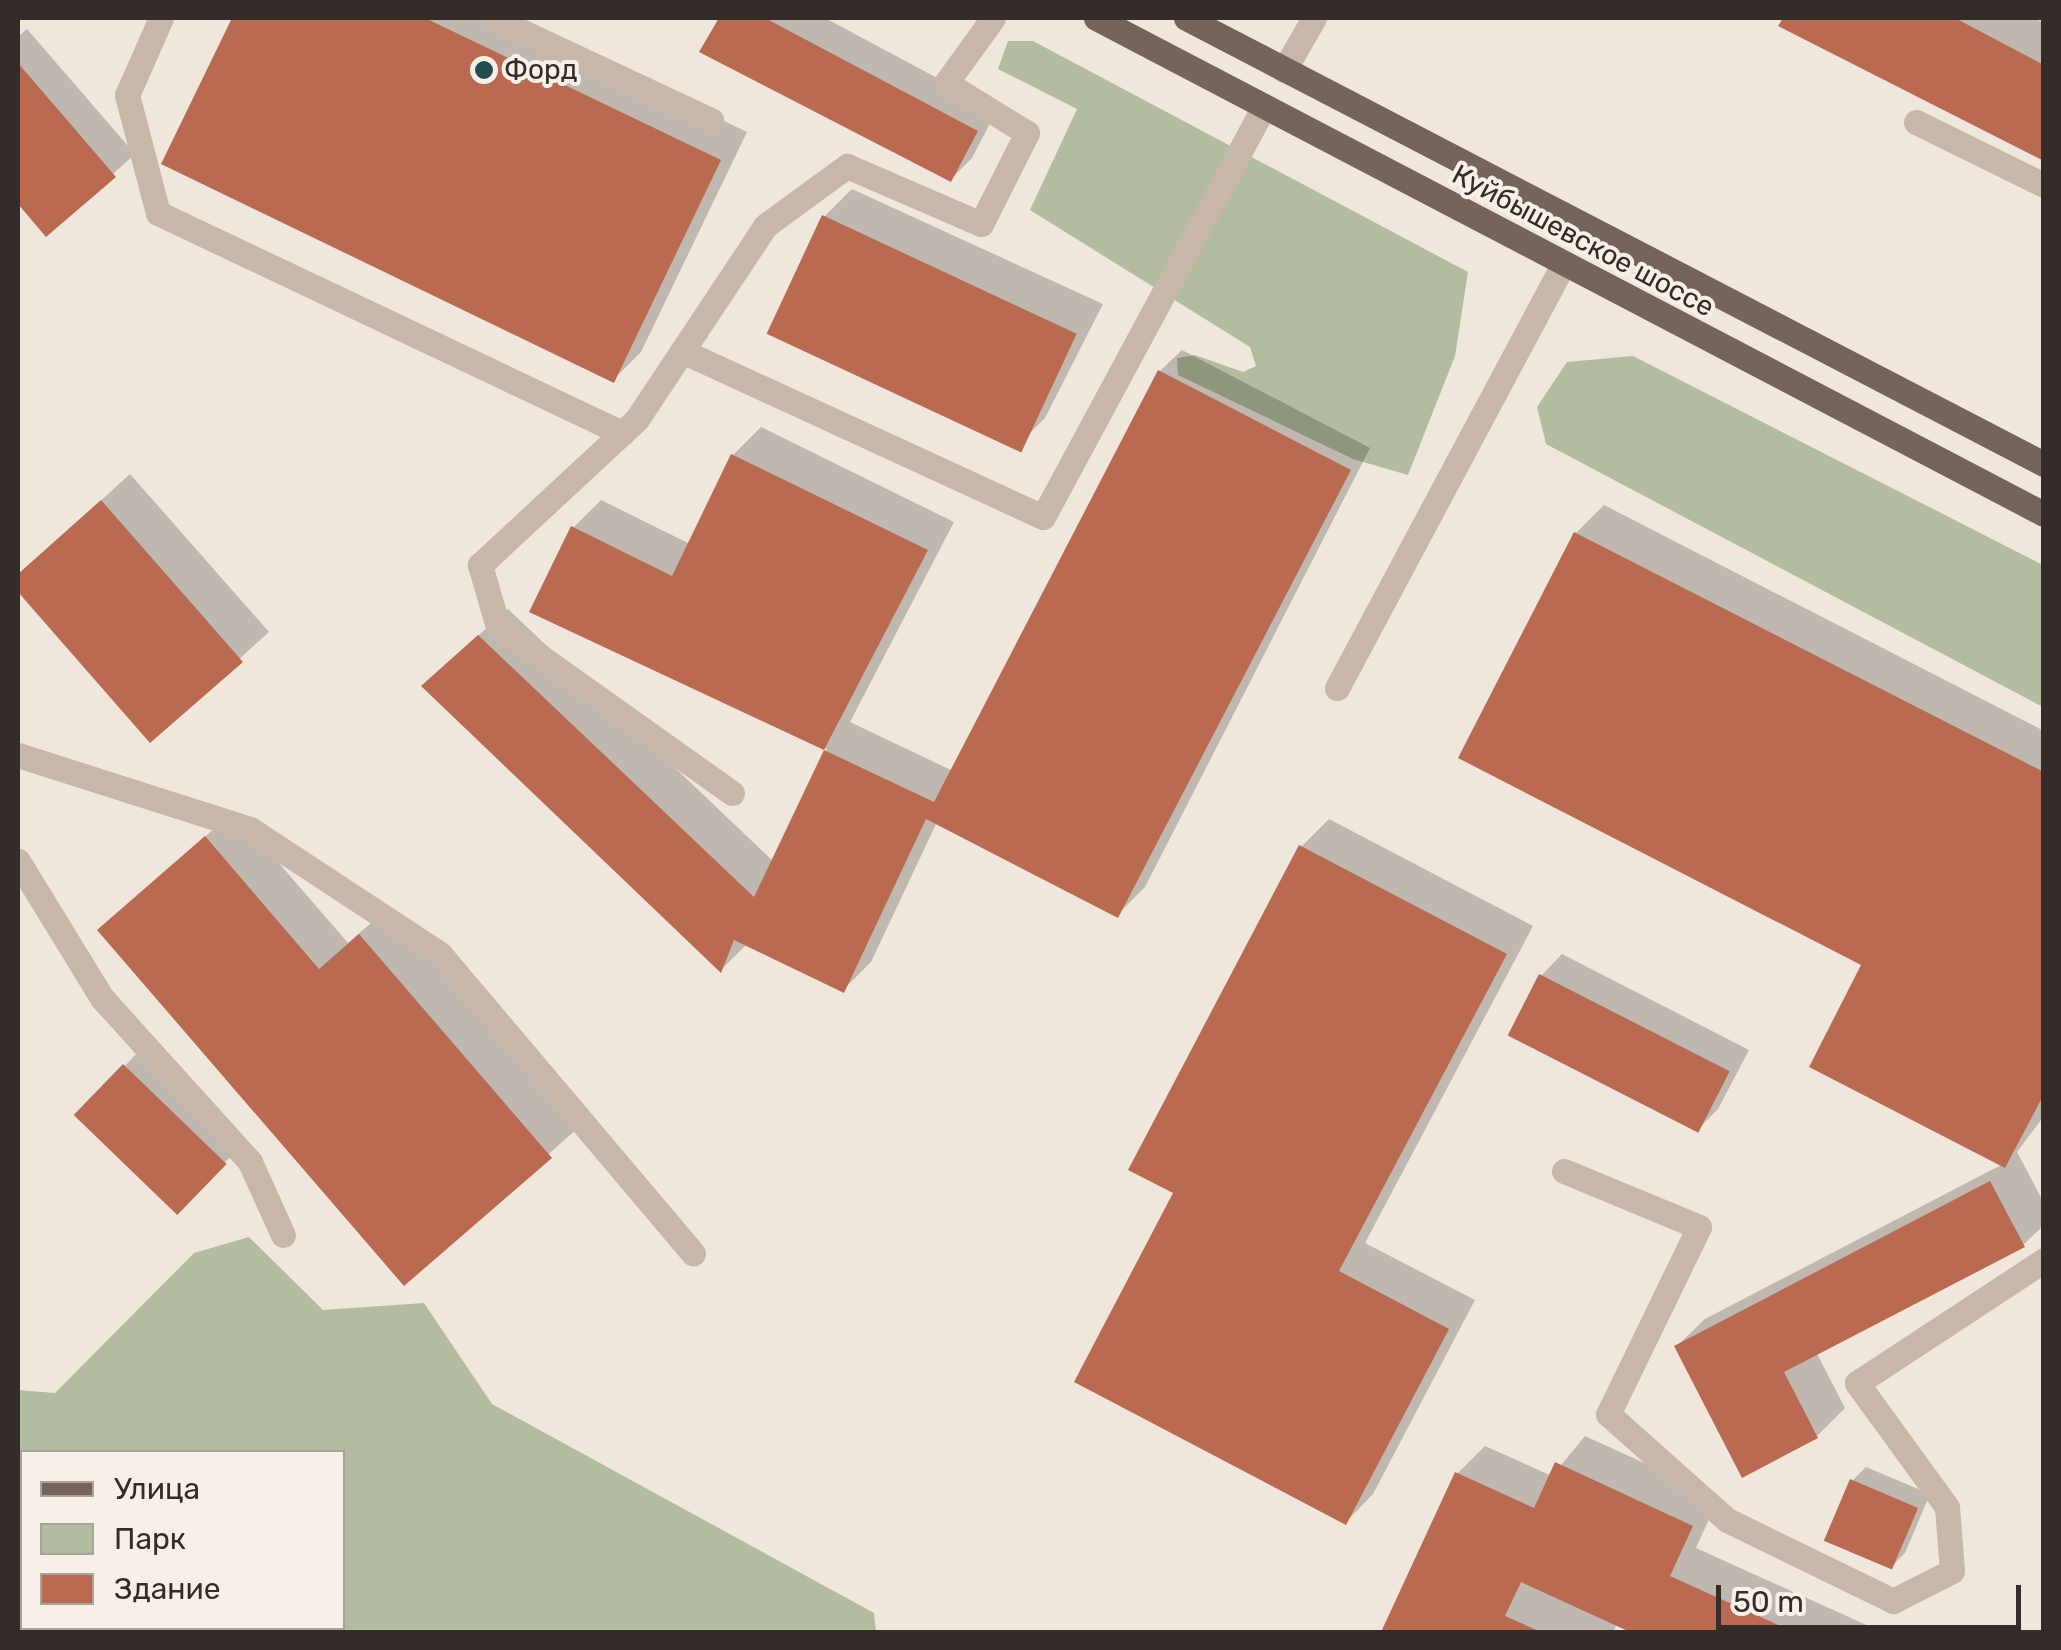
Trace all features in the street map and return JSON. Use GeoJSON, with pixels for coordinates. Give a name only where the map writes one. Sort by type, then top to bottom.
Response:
{"type":"FeatureCollection","features":[{"type":"Feature","properties":{"kind":"main road","name":"Куйбышевское шоссе"},"geometry":{"type":"LineString","coordinates":[[1096,18],[2044,514]]}},
{"type":"Feature","properties":{"kind":"main road","name":"Куйбышевское шоссе"},"geometry":{"type":"LineString","coordinates":[[1186,18],[2044,464]]}},
{"type":"Feature","properties":{"kind":"lane"},"geometry":{"type":"LineString","coordinates":[[161,18],[128,94],[158,213],[622,433]]}},
{"type":"Feature","properties":{"kind":"lane"},"geometry":{"type":"LineString","coordinates":[[494,18],[711,120]]}},
{"type":"Feature","properties":{"kind":"lane"},"geometry":{"type":"LineString","coordinates":[[732,792],[498,628],[480,565],[622,433],[765,226],[847,166],[981,224],[1027,133],[946,83],[992,18]]}},
{"type":"Feature","properties":{"kind":"lane"},"geometry":{"type":"LineString","coordinates":[[1284,70],[1314,18]]}},
{"type":"Feature","properties":{"kind":"lane"},"geometry":{"type":"LineString","coordinates":[[682,351],[1043,518],[1263,108]]}},
{"type":"Feature","properties":{"kind":"lane"},"geometry":{"type":"LineString","coordinates":[[1916,122],[2044,186]]}},
{"type":"Feature","properties":{"kind":"lane"},"geometry":{"type":"LineString","coordinates":[[1337,688],[1563,264]]}},
{"type":"Feature","properties":{"kind":"lane"},"geometry":{"type":"LineString","coordinates":[[18,755],[250,829],[440,954],[693,1253]]}},
{"type":"Feature","properties":{"kind":"lane"},"geometry":{"type":"LineString","coordinates":[[18,861],[102,998],[250,1162],[283,1235]]}},
{"type":"Feature","properties":{"kind":"lane"},"geometry":{"type":"LineString","coordinates":[[1564,1171],[1699,1227],[1608,1414],[1728,1520],[1894,1601],[1952,1571],[1946,1506],[1857,1383],[2044,1260]]}},
{"type":"Feature","properties":{"kind":"green space"},"geometry":{"type":"Polygon","coordinates":[[[1008,41],[1033,41],[1468,272],[1455,356],[1408,475],[1353,459],[1178,375],[1177,358],[1195,355],[1243,372],[1256,366],[1250,347],[1030,210],[1077,109],[998,69],[1008,41]]]}},
{"type":"Feature","properties":{"kind":"green space"},"geometry":{"type":"Polygon","coordinates":[[[1633,356],[2043,565],[2043,707],[1546,444],[1537,407],[1567,362],[1633,356]]]}},
{"type":"Feature","properties":{"kind":"green space"},"geometry":{"type":"Polygon","coordinates":[[[249,1237],[323,1310],[424,1303],[492,1404],[874,1613],[876,1632],[18,1632],[18,1390],[55,1393],[194,1253],[249,1237]]]}},
{"type":"Feature","properties":{"kind":"building"},"geometry":{"type":"Polygon","coordinates":[[[232,18],[425,18],[721,160],[614,383],[161,164],[232,18]]]}},
{"type":"Feature","properties":{"kind":"building"},"geometry":{"type":"Polygon","coordinates":[[[719,18],[765,18],[978,131],[951,182],[699,52],[719,18]]]}},
{"type":"Feature","properties":{"kind":"building"},"geometry":{"type":"Polygon","coordinates":[[[1783,18],[1955,18],[2044,65],[2044,161],[1778,26],[1783,18]]]}},
{"type":"Feature","properties":{"kind":"building"},"geometry":{"type":"Polygon","coordinates":[[[18,63],[116,177],[46,237],[18,204],[18,63]]]}},
{"type":"Feature","properties":{"kind":"building"},"geometry":{"type":"Polygon","coordinates":[[[822,215],[1077,334],[1021,452],[767,334],[822,215]]]}},
{"type":"Feature","properties":{"kind":"building"},"geometry":{"type":"Polygon","coordinates":[[[1158,370],[1351,470],[1118,918],[926,819],[844,993],[734,940],[721,973],[421,686],[478,635],[754,897],[824,750],[934,802],[1158,370]]]}},
{"type":"Feature","properties":{"kind":"building"},"geometry":{"type":"Polygon","coordinates":[[[731,454],[928,550],[824,750],[529,612],[571,526],[672,576],[731,454]]]}},
{"type":"Feature","properties":{"kind":"building"},"geometry":{"type":"Polygon","coordinates":[[[101,500],[243,662],[150,743],[18,592],[18,574],[101,500]]]}},
{"type":"Feature","properties":{"kind":"building"},"geometry":{"type":"Polygon","coordinates":[[[1574,532],[2044,772],[2044,1094],[2005,1168],[1809,1067],[1861,965],[1458,758],[1574,532]]]}},
{"type":"Feature","properties":{"kind":"building"},"geometry":{"type":"Polygon","coordinates":[[[205,836],[319,969],[359,934],[552,1158],[404,1286],[97,930],[205,836]]]}},
{"type":"Feature","properties":{"kind":"building"},"geometry":{"type":"Polygon","coordinates":[[[1299,845],[1507,954],[1339,1271],[1449,1329],[1346,1525],[1074,1382],[1173,1193],[1128,1170],[1299,845]]]}},
{"type":"Feature","properties":{"kind":"building"},"geometry":{"type":"Polygon","coordinates":[[[1539,974],[1730,1071],[1698,1133],[1508,1035],[1539,974]]]}},
{"type":"Feature","properties":{"kind":"building"},"geometry":{"type":"Polygon","coordinates":[[[123,1064],[227,1164],[177,1215],[74,1115],[123,1064]]]}},
{"type":"Feature","properties":{"kind":"building"},"geometry":{"type":"Polygon","coordinates":[[[1990,1181],[2025,1247],[1784,1372],[1818,1438],[1742,1478],[1674,1346],[1990,1181]]]}},
{"type":"Feature","properties":{"kind":"building"},"geometry":{"type":"Polygon","coordinates":[[[1555,1462],[1693,1526],[1670,1576],[1794,1632],[1630,1632],[1521,1582],[1505,1616],[1541,1632],[1381,1632],[1455,1472],[1534,1508],[1555,1462]]]}},
{"type":"Feature","properties":{"kind":"building"},"geometry":{"type":"Polygon","coordinates":[[[1850,1479],[1918,1508],[1892,1570],[1824,1541],[1850,1479]]]}},
{"type":"Feature","properties":{"kind":"place","name":"Форд"},"geometry":{"type":"Point","coordinates":[484,70]}}]}
